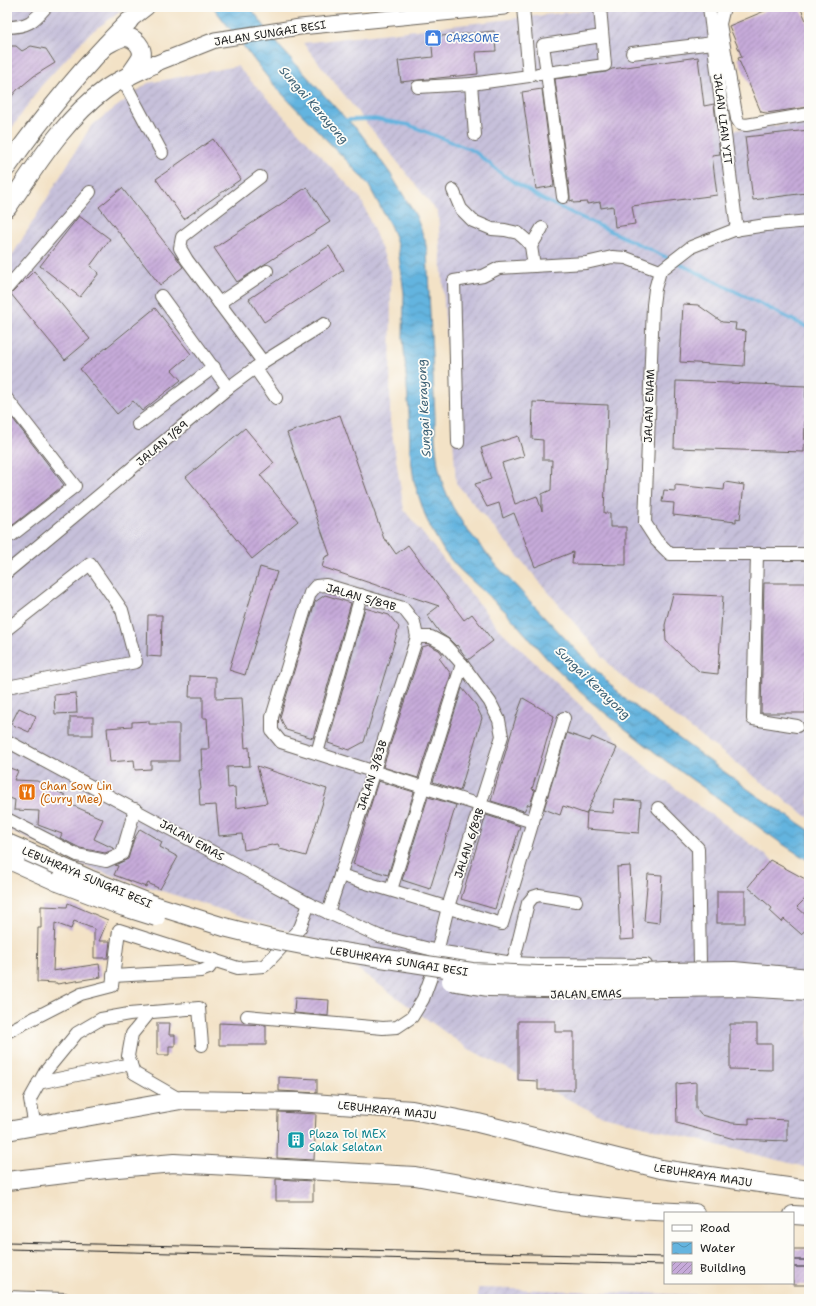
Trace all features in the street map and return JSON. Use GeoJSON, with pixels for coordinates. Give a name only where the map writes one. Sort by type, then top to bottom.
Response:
{"type":"FeatureCollection","features":[{"type":"Feature","properties":{"kind":"highway"},"geometry":{"type":"LineString","coordinates":[[7,167],[36,126],[104,46],[129,21]]}},
{"type":"Feature","properties":{"kind":"highway"},"geometry":{"type":"LineString","coordinates":[[104,46],[124,37],[130,38],[137,43],[142,50],[142,57],[126,78]]}},
{"type":"Feature","properties":{"kind":"highway","name":"JALAN SUNGAI BESI"},"geometry":{"type":"LineString","coordinates":[[7,208],[44,153],[68,123],[107,88],[152,65]]}},
{"type":"Feature","properties":{"kind":"highway","name":"LEBUHRAYA SUNGAI BESI"},"geometry":{"type":"LineString","coordinates":[[7,843],[89,879],[157,906],[239,931],[323,950],[472,972],[538,975],[734,972],[809,977]]}},
{"type":"Feature","properties":{"kind":"highway","name":"LEBUHRAYA SUNGAI BESI"},"geometry":{"type":"LineString","coordinates":[[7,859],[58,882],[124,907],[190,928],[259,945],[489,987],[598,989],[740,987],[809,993]]}},
{"type":"Feature","properties":{"kind":"highway","name":"LEBUHRAYA MAJU"},"geometry":{"type":"LineString","coordinates":[[7,1131],[181,1100],[298,1102],[412,1110],[478,1123],[661,1169],[809,1190]]}},
{"type":"Feature","properties":{"kind":"highway"},"geometry":{"type":"LineString","coordinates":[[7,1181],[106,1169],[174,1163],[416,1176],[561,1202],[634,1210],[675,1212]]}},
{"type":"Feature","properties":{"kind":"highway"},"geometry":{"type":"LineString","coordinates":[[794,1215],[809,1216]]}},
{"type":"Feature","properties":{"kind":"main road"},"geometry":{"type":"LineString","coordinates":[[129,21],[147,7]]}},
{"type":"Feature","properties":{"kind":"main road","name":"JALAN SUNGAI BESI"},"geometry":{"type":"LineString","coordinates":[[152,65],[214,40],[300,27],[504,7]]}},
{"type":"Feature","properties":{"kind":"street"},"geometry":{"type":"LineString","coordinates":[[7,27],[22,27],[37,18],[46,7]]}},
{"type":"Feature","properties":{"kind":"street"},"geometry":{"type":"LineString","coordinates":[[522,7],[529,76]]}},
{"type":"Feature","properties":{"kind":"street"},"geometry":{"type":"LineString","coordinates":[[418,87],[470,84],[605,64],[600,7]]}},
{"type":"Feature","properties":{"kind":"street","name":"JALAN LIAN YIT"},"geometry":{"type":"LineString","coordinates":[[709,7],[737,230]]}},
{"type":"Feature","properties":{"kind":"street"},"geometry":{"type":"LineString","coordinates":[[724,7],[720,24],[737,119],[740,124],[746,125],[809,114]]}},
{"type":"Feature","properties":{"kind":"street"},"geometry":{"type":"LineString","coordinates":[[563,197],[543,45],[602,36]]}},
{"type":"Feature","properties":{"kind":"street"},"geometry":{"type":"LineString","coordinates":[[632,53],[713,43]]}},
{"type":"Feature","properties":{"kind":"street"},"geometry":{"type":"LineString","coordinates":[[126,78],[162,153]]}},
{"type":"Feature","properties":{"kind":"street"},"geometry":{"type":"LineString","coordinates":[[470,84],[475,135]]}},
{"type":"Feature","properties":{"kind":"street"},"geometry":{"type":"LineString","coordinates":[[260,177],[182,237],[180,248],[187,260],[219,303],[259,365],[276,398]]}},
{"type":"Feature","properties":{"kind":"street"},"geometry":{"type":"LineString","coordinates":[[453,190],[462,209],[473,220],[492,229],[518,233],[531,246],[534,266]]}},
{"type":"Feature","properties":{"kind":"street"},"geometry":{"type":"LineString","coordinates":[[7,288],[90,192]]}},
{"type":"Feature","properties":{"kind":"street"},"geometry":{"type":"LineString","coordinates":[[458,443],[454,281],[483,276],[499,268],[586,263],[612,257],[626,258],[660,271],[691,247],[737,230],[766,225],[809,221]]}},
{"type":"Feature","properties":{"kind":"street"},"geometry":{"type":"LineString","coordinates":[[531,246],[542,228]]}},
{"type":"Feature","properties":{"kind":"street"},"geometry":{"type":"LineString","coordinates":[[219,303],[267,271]]}},
{"type":"Feature","properties":{"kind":"street","name":"JALAN ENAM"},"geometry":{"type":"LineString","coordinates":[[660,271],[655,289],[653,306],[645,523],[656,540],[670,554],[809,554]]}},
{"type":"Feature","properties":{"kind":"street"},"geometry":{"type":"LineString","coordinates":[[161,296],[228,388]]}},
{"type":"Feature","properties":{"kind":"street","name":"JALAN 1/89"},"geometry":{"type":"LineString","coordinates":[[7,572],[228,388],[259,365],[324,324]]}},
{"type":"Feature","properties":{"kind":"street"},"geometry":{"type":"LineString","coordinates":[[138,424],[214,367]]}},
{"type":"Feature","properties":{"kind":"street"},"geometry":{"type":"LineString","coordinates":[[7,400],[75,486],[12,535],[7,530]]}},
{"type":"Feature","properties":{"kind":"street"},"geometry":{"type":"LineString","coordinates":[[757,554],[753,719],[797,726]]}},
{"type":"Feature","properties":{"kind":"street"},"geometry":{"type":"LineString","coordinates":[[7,629],[90,564],[122,610],[136,662],[7,687]]}},
{"type":"Feature","properties":{"kind":"street","name":"JALAN 5/89B"},"geometry":{"type":"LineString","coordinates":[[417,637],[414,622],[403,608],[326,585],[316,586],[310,593],[272,717],[272,731],[282,742],[533,822]]}},
{"type":"Feature","properties":{"kind":"street"},"geometry":{"type":"LineString","coordinates":[[318,753],[360,595]]}},
{"type":"Feature","properties":{"kind":"street"},"geometry":{"type":"LineString","coordinates":[[391,890],[462,664],[444,644],[431,637],[417,637]]}},
{"type":"Feature","properties":{"kind":"street","name":"JALAN 3/83B"},"geometry":{"type":"LineString","coordinates":[[328,913],[417,637]]}},
{"type":"Feature","properties":{"kind":"street","name":"JALAN 6/89B"},"geometry":{"type":"LineString","coordinates":[[247,1016],[383,1028],[396,1027],[412,1018],[423,999],[431,977],[448,907],[502,736],[499,720],[490,702],[462,664]]}},
{"type":"Feature","properties":{"kind":"street"},"geometry":{"type":"LineString","coordinates":[[340,875],[502,924],[564,718]]}},
{"type":"Feature","properties":{"kind":"street","name":"JALAN EMAS"},"geometry":{"type":"LineString","coordinates":[[7,741],[309,904],[379,936],[437,951],[513,963],[700,965],[809,977]]}},
{"type":"Feature","properties":{"kind":"street"},"geometry":{"type":"LineString","coordinates":[[658,808],[698,848],[700,965]]}},
{"type":"Feature","properties":{"kind":"street"},"geometry":{"type":"LineString","coordinates":[[7,819],[77,855],[106,861],[122,854],[135,809]]}},
{"type":"Feature","properties":{"kind":"street"},"geometry":{"type":"LineString","coordinates":[[513,963],[528,903],[533,897],[539,895],[576,901]]}},
{"type":"Feature","properties":{"kind":"street"},"geometry":{"type":"LineString","coordinates":[[7,1032],[81,994],[112,986],[119,930],[238,968],[264,966],[300,928],[309,904]]}},
{"type":"Feature","properties":{"kind":"street","name":"JALAN EMAS"},"geometry":{"type":"LineString","coordinates":[[379,936],[431,977],[526,995],[700,992],[809,993]]}},
{"type":"Feature","properties":{"kind":"street"},"geometry":{"type":"LineString","coordinates":[[113,976],[200,971],[209,968],[215,960]]}},
{"type":"Feature","properties":{"kind":"street"},"geometry":{"type":"LineString","coordinates":[[35,1127],[30,1099],[38,1083],[45,1072],[77,1033],[102,1019],[129,1014],[199,1008],[202,1045]]}},
{"type":"Feature","properties":{"kind":"street"},"geometry":{"type":"LineString","coordinates":[[150,1012],[132,1034],[128,1056],[134,1073],[181,1100]]}},
{"type":"Feature","properties":{"kind":"street"},"geometry":{"type":"LineString","coordinates":[[38,1083],[131,1064]]}},
{"type":"Feature","properties":{"kind":"street"},"geometry":{"type":"LineString","coordinates":[[7,1297],[64,1299]]}},
{"type":"Feature","properties":{"kind":"shaded area"},"geometry":{"type":"Polygon","coordinates":[[[7,7],[127,7],[90,33],[41,86],[7,135],[7,7]]]}},
{"type":"Feature","properties":{"kind":"shaded area"},"geometry":{"type":"Polygon","coordinates":[[[613,7],[713,7],[733,130],[809,122],[809,818],[616,672],[456,483],[438,213],[303,43],[613,7]]]}},
{"type":"Feature","properties":{"kind":"shaded area"},"geometry":{"type":"Polygon","coordinates":[[[237,66],[361,199],[391,272],[390,421],[404,510],[498,628],[644,765],[794,876],[809,881],[809,1168],[599,1115],[467,1048],[317,940],[89,868],[7,829],[7,264],[91,126],[148,83],[237,66]]]}},
{"type":"Feature","properties":{"kind":"shaded area"},"geometry":{"type":"Polygon","coordinates":[[[478,1288],[735,1296],[735,1299],[478,1299],[478,1288]]]}},
{"type":"Feature","properties":{"kind":"water","name":"Sungai Kerayong"},"geometry":{"type":"Polygon","coordinates":[[[213,7],[250,7],[281,48],[346,119],[359,131],[390,173],[416,216],[425,240],[427,251],[435,439],[438,465],[443,485],[452,506],[465,527],[497,566],[575,649],[625,699],[756,795],[809,830],[809,861],[781,843],[666,761],[590,701],[549,661],[506,612],[458,568],[445,553],[426,518],[414,481],[410,451],[409,413],[403,337],[404,293],[398,249],[390,225],[368,184],[268,78],[213,7]]]}},
{"type":"Feature","properties":{"kind":"building"},"geometry":{"type":"Polygon","coordinates":[[[774,7],[800,7],[809,27],[809,107],[766,113],[761,112],[738,58],[742,57],[729,26],[774,7]]]}},
{"type":"Feature","properties":{"kind":"building"},"geometry":{"type":"Polygon","coordinates":[[[494,31],[496,51],[476,52],[478,74],[401,82],[398,61],[433,57],[431,37],[494,31]]]}},
{"type":"Feature","properties":{"kind":"building"},"geometry":{"type":"Polygon","coordinates":[[[7,46],[16,46],[22,51],[31,46],[46,49],[55,63],[34,76],[17,90],[7,102],[7,46]]]}},
{"type":"Feature","properties":{"kind":"building"},"geometry":{"type":"Polygon","coordinates":[[[698,57],[704,106],[714,104],[720,154],[712,155],[717,195],[632,206],[635,224],[615,227],[613,206],[601,208],[600,202],[587,204],[587,202],[573,203],[573,200],[570,201],[555,79],[606,72],[612,69],[698,57]]]}},
{"type":"Feature","properties":{"kind":"building"},"geometry":{"type":"Polygon","coordinates":[[[542,89],[554,186],[536,189],[522,92],[542,89]]]}},
{"type":"Feature","properties":{"kind":"building"},"geometry":{"type":"Polygon","coordinates":[[[809,130],[809,183],[805,184],[806,193],[753,200],[745,137],[809,130]]]}},
{"type":"Feature","properties":{"kind":"building"},"geometry":{"type":"Polygon","coordinates":[[[213,139],[241,179],[184,219],[156,179],[213,139]]]}},
{"type":"Feature","properties":{"kind":"building"},"geometry":{"type":"Polygon","coordinates":[[[307,187],[330,222],[237,282],[214,248],[307,187]]]}},
{"type":"Feature","properties":{"kind":"building"},"geometry":{"type":"Polygon","coordinates":[[[122,188],[183,267],[160,285],[99,207],[122,188]]]}},
{"type":"Feature","properties":{"kind":"building"},"geometry":{"type":"Polygon","coordinates":[[[79,216],[110,239],[90,266],[99,273],[80,297],[40,266],[79,216]]]}},
{"type":"Feature","properties":{"kind":"building"},"geometry":{"type":"Polygon","coordinates":[[[329,246],[344,270],[264,322],[249,299],[329,246]]]}},
{"type":"Feature","properties":{"kind":"building"},"geometry":{"type":"Polygon","coordinates":[[[34,271],[90,339],[65,360],[11,294],[34,271]]]}},
{"type":"Feature","properties":{"kind":"building"},"geometry":{"type":"Polygon","coordinates":[[[683,304],[698,305],[722,322],[736,323],[735,330],[746,331],[744,366],[680,362],[683,304]]]}},
{"type":"Feature","properties":{"kind":"building"},"geometry":{"type":"Polygon","coordinates":[[[155,308],[191,354],[172,370],[181,380],[142,411],[133,401],[117,414],[80,369],[155,308]]]}},
{"type":"Feature","properties":{"kind":"building"},"geometry":{"type":"Polygon","coordinates":[[[676,381],[806,386],[804,452],[674,448],[676,381]]]}},
{"type":"Feature","properties":{"kind":"building"},"geometry":{"type":"Polygon","coordinates":[[[533,402],[608,405],[604,513],[610,513],[610,527],[626,527],[626,565],[572,564],[573,552],[535,567],[514,513],[503,518],[499,503],[487,507],[475,484],[491,479],[481,448],[518,436],[524,456],[502,463],[515,504],[537,496],[542,511],[542,494],[551,490],[552,460],[543,460],[543,440],[532,439],[533,402]]]}},
{"type":"Feature","properties":{"kind":"building"},"geometry":{"type":"Polygon","coordinates":[[[7,411],[64,485],[13,525],[7,523],[7,411]]]}},
{"type":"Feature","properties":{"kind":"building"},"geometry":{"type":"Polygon","coordinates":[[[340,415],[384,539],[396,554],[408,545],[464,620],[472,614],[493,641],[468,660],[457,645],[456,646],[440,633],[427,615],[439,606],[322,567],[325,557],[330,555],[287,433],[340,415]]]}},
{"type":"Feature","properties":{"kind":"building"},"geometry":{"type":"Polygon","coordinates":[[[245,428],[274,463],[260,475],[298,521],[252,559],[186,477],[245,428]]]}},
{"type":"Feature","properties":{"kind":"building"},"geometry":{"type":"Polygon","coordinates":[[[725,482],[744,485],[740,519],[736,518],[736,522],[673,515],[674,503],[662,502],[664,490],[675,491],[675,485],[724,490],[725,482]]]}},
{"type":"Feature","properties":{"kind":"building"},"geometry":{"type":"Polygon","coordinates":[[[260,567],[277,572],[245,675],[229,670],[260,567]]]}},
{"type":"Feature","properties":{"kind":"building"},"geometry":{"type":"Polygon","coordinates":[[[764,583],[807,583],[806,713],[761,713],[764,583]]]}},
{"type":"Feature","properties":{"kind":"building"},"geometry":{"type":"Polygon","coordinates":[[[673,594],[723,596],[718,674],[700,672],[666,641],[665,625],[673,594]]]}},
{"type":"Feature","properties":{"kind":"building"},"geometry":{"type":"Polygon","coordinates":[[[325,595],[351,603],[313,738],[286,730],[280,717],[315,602],[325,595]]]}},
{"type":"Feature","properties":{"kind":"building"},"geometry":{"type":"Polygon","coordinates":[[[365,608],[389,615],[399,627],[364,742],[349,750],[328,743],[365,608]]]}},
{"type":"Feature","properties":{"kind":"building"},"geometry":{"type":"Polygon","coordinates":[[[148,615],[162,615],[161,657],[147,656],[148,615]]]}},
{"type":"Feature","properties":{"kind":"building"},"geometry":{"type":"Polygon","coordinates":[[[429,645],[439,650],[443,655],[439,658],[451,674],[418,778],[383,767],[422,647],[429,645]]]}},
{"type":"Feature","properties":{"kind":"building"},"geometry":{"type":"Polygon","coordinates":[[[190,676],[216,677],[216,699],[242,698],[245,748],[249,747],[250,766],[227,767],[228,788],[235,787],[236,808],[267,803],[257,766],[327,789],[306,856],[280,849],[278,844],[244,850],[242,834],[219,836],[216,805],[200,806],[199,789],[201,789],[199,770],[202,770],[201,749],[209,749],[207,718],[203,718],[203,697],[189,697],[190,676]]]}},
{"type":"Feature","properties":{"kind":"building"},"geometry":{"type":"Polygon","coordinates":[[[462,688],[476,705],[482,718],[460,791],[433,782],[462,688]]]}},
{"type":"Feature","properties":{"kind":"building"},"geometry":{"type":"Polygon","coordinates":[[[76,693],[77,713],[55,714],[54,695],[76,693]]]}},
{"type":"Feature","properties":{"kind":"building"},"geometry":{"type":"Polygon","coordinates":[[[523,698],[554,716],[532,789],[535,790],[530,805],[528,804],[524,811],[491,801],[523,698]]]}},
{"type":"Feature","properties":{"kind":"building"},"geometry":{"type":"Polygon","coordinates":[[[19,708],[36,716],[29,732],[11,724],[19,708]]]}},
{"type":"Feature","properties":{"kind":"building"},"geometry":{"type":"Polygon","coordinates":[[[70,717],[93,717],[93,735],[70,735],[70,717]]]}},
{"type":"Feature","properties":{"kind":"building"},"geometry":{"type":"Polygon","coordinates":[[[149,721],[149,724],[179,724],[179,761],[151,761],[151,769],[135,770],[134,760],[110,762],[107,728],[132,726],[132,722],[149,721]]]}},
{"type":"Feature","properties":{"kind":"building"},"geometry":{"type":"Polygon","coordinates":[[[567,733],[590,741],[592,737],[617,748],[586,814],[563,806],[560,815],[544,809],[567,733]]]}},
{"type":"Feature","properties":{"kind":"building"},"geometry":{"type":"Polygon","coordinates":[[[7,767],[18,771],[14,780],[37,781],[65,795],[65,802],[103,819],[94,839],[115,849],[105,853],[80,848],[60,838],[62,834],[38,825],[39,811],[14,810],[15,800],[7,797],[7,767]]]}},
{"type":"Feature","properties":{"kind":"building"},"geometry":{"type":"Polygon","coordinates":[[[378,781],[414,792],[388,875],[353,864],[378,781]]]}},
{"type":"Feature","properties":{"kind":"building"},"geometry":{"type":"Polygon","coordinates":[[[428,797],[456,805],[430,889],[402,880],[428,797]]]}},
{"type":"Feature","properties":{"kind":"building"},"geometry":{"type":"Polygon","coordinates":[[[614,799],[641,801],[639,833],[586,829],[587,811],[613,813],[614,799]]]}},
{"type":"Feature","properties":{"kind":"building"},"geometry":{"type":"Polygon","coordinates":[[[486,815],[520,826],[495,909],[461,899],[486,815]]]}},
{"type":"Feature","properties":{"kind":"building"},"geometry":{"type":"Polygon","coordinates":[[[140,829],[162,842],[160,847],[178,857],[160,889],[148,883],[146,887],[114,875],[118,866],[115,865],[128,859],[134,839],[140,829]]]}},
{"type":"Feature","properties":{"kind":"building"},"geometry":{"type":"Polygon","coordinates":[[[770,860],[809,881],[809,895],[797,907],[809,918],[809,927],[801,934],[784,919],[782,922],[770,911],[772,908],[748,887],[770,860]]]}},
{"type":"Feature","properties":{"kind":"building"},"geometry":{"type":"Polygon","coordinates":[[[630,866],[634,939],[620,940],[617,867],[630,866]]]}},
{"type":"Feature","properties":{"kind":"building"},"geometry":{"type":"Polygon","coordinates":[[[648,874],[662,875],[659,923],[644,921],[648,874]]]}},
{"type":"Feature","properties":{"kind":"building"},"geometry":{"type":"Polygon","coordinates":[[[717,891],[745,891],[745,923],[717,923],[717,891]]]}},
{"type":"Feature","properties":{"kind":"building"},"geometry":{"type":"Polygon","coordinates":[[[68,903],[108,920],[99,941],[110,941],[108,958],[94,958],[94,929],[74,921],[71,929],[55,923],[53,971],[99,964],[101,977],[57,984],[37,982],[38,928],[41,928],[41,906],[67,907],[68,903]]]}},
{"type":"Feature","properties":{"kind":"building"},"geometry":{"type":"Polygon","coordinates":[[[295,998],[329,1000],[328,1016],[294,1013],[295,998]]]}},
{"type":"Feature","properties":{"kind":"building"},"geometry":{"type":"Polygon","coordinates":[[[518,1021],[555,1021],[555,1032],[574,1032],[574,1090],[538,1090],[538,1081],[518,1080],[518,1021]]]}},
{"type":"Feature","properties":{"kind":"building"},"geometry":{"type":"Polygon","coordinates":[[[157,1023],[170,1023],[169,1035],[175,1035],[175,1046],[169,1046],[169,1055],[157,1055],[157,1023]]]}},
{"type":"Feature","properties":{"kind":"building"},"geometry":{"type":"Polygon","coordinates":[[[219,1023],[266,1025],[266,1045],[219,1045],[219,1023]]]}},
{"type":"Feature","properties":{"kind":"building"},"geometry":{"type":"Polygon","coordinates":[[[730,1024],[757,1024],[757,1044],[772,1044],[772,1070],[730,1069],[730,1024]]]}},
{"type":"Feature","properties":{"kind":"building"},"geometry":{"type":"Polygon","coordinates":[[[279,1077],[317,1079],[317,1093],[279,1091],[279,1077]]]}},
{"type":"Feature","properties":{"kind":"building"},"geometry":{"type":"Polygon","coordinates":[[[696,1082],[696,1109],[701,1115],[732,1123],[749,1124],[749,1118],[787,1120],[787,1141],[734,1139],[677,1123],[676,1084],[696,1082]]]}},
{"type":"Feature","properties":{"kind":"building"},"geometry":{"type":"Polygon","coordinates":[[[278,1112],[316,1114],[314,1160],[277,1158],[278,1112]]]}},
{"type":"Feature","properties":{"kind":"building"},"geometry":{"type":"Polygon","coordinates":[[[276,1179],[313,1181],[313,1201],[276,1201],[276,1179]]]}},
{"type":"Feature","properties":{"kind":"building"},"geometry":{"type":"Polygon","coordinates":[[[794,1249],[809,1249],[809,1285],[793,1285],[794,1249]]]}},
{"type":"Feature","properties":{"kind":"waterway","name":"Sungai Kerayong"},"geometry":{"type":"LineString","coordinates":[[343,120],[375,119],[409,125],[474,151],[503,175],[542,199],[670,259]]}},
{"type":"Feature","properties":{"kind":"waterway"},"geometry":{"type":"LineString","coordinates":[[676,262],[809,328]]}},
{"type":"Feature","properties":{"kind":"tram line"},"geometry":{"type":"LineString","coordinates":[[7,1242],[664,1257]]}},
{"type":"Feature","properties":{"kind":"tram line"},"geometry":{"type":"LineString","coordinates":[[7,1249],[664,1265]]}},
{"type":"Feature","properties":{"kind":"tram line"},"geometry":{"type":"LineString","coordinates":[[794,1260],[809,1260]]}},
{"type":"Feature","properties":{"kind":"tram line"},"geometry":{"type":"LineString","coordinates":[[794,1267],[809,1267]]}},
{"type":"Feature","properties":{"kind":"place","name":"CARSOME"},"geometry":{"type":"Point","coordinates":[433,38]}},
{"type":"Feature","properties":{"kind":"place","name":"Chan Sow Lin (Curry Mee)"},"geometry":{"type":"Point","coordinates":[27,792]}},
{"type":"Feature","properties":{"kind":"place","name":"Plaza Tol MEX Salak Selatan"},"geometry":{"type":"Point","coordinates":[296,1140]}}]}
